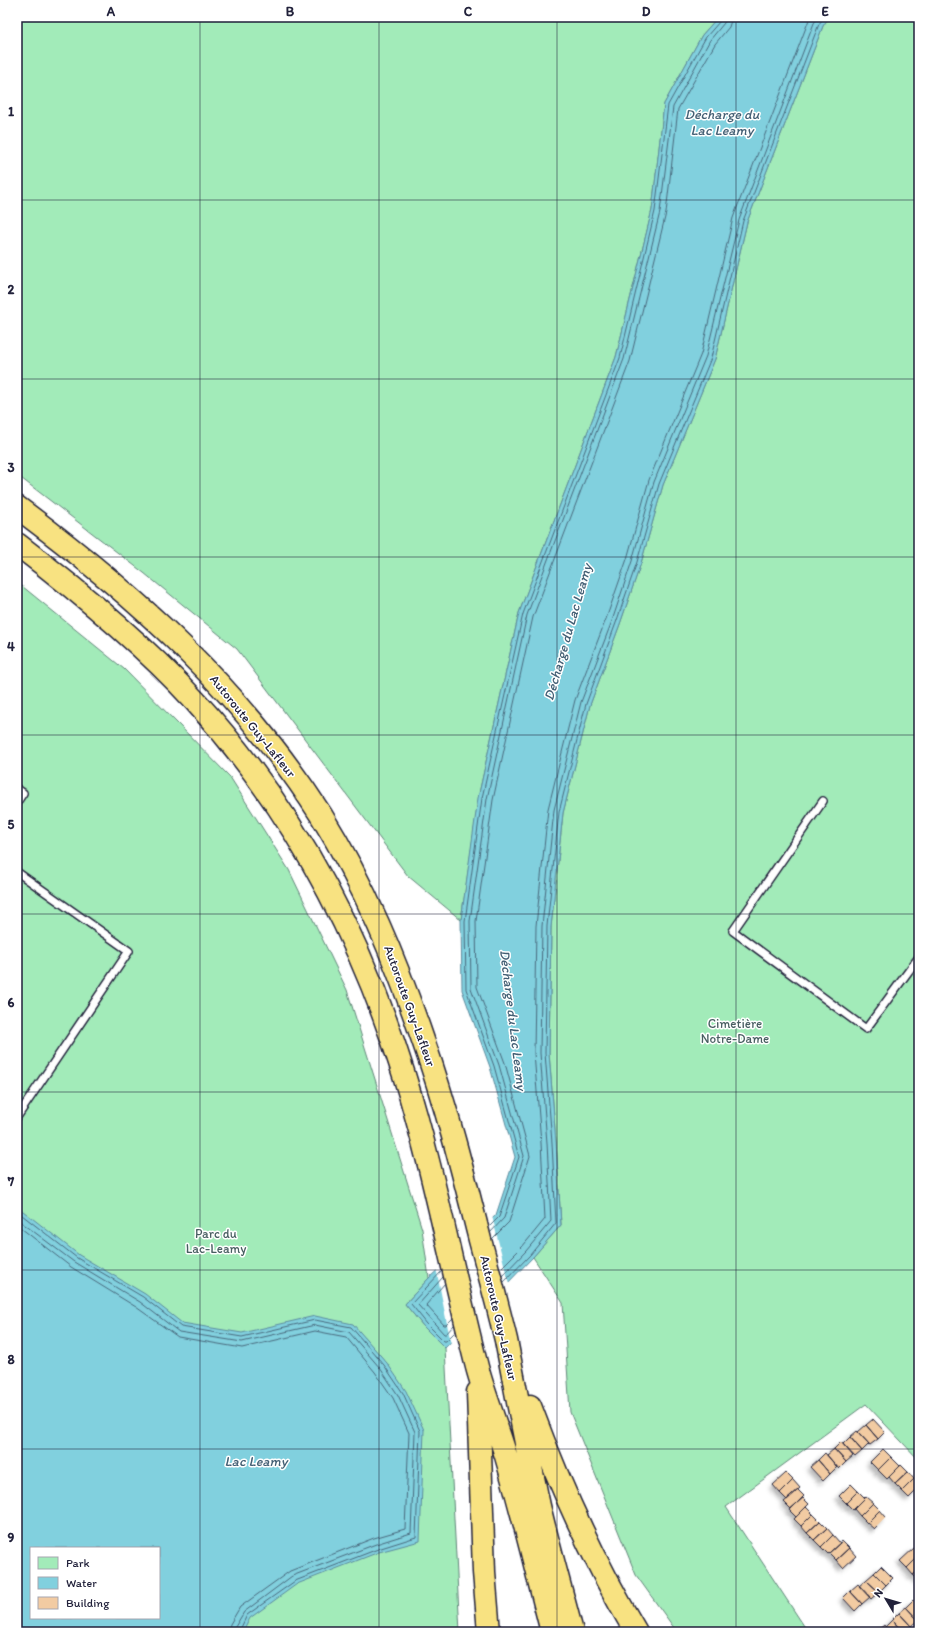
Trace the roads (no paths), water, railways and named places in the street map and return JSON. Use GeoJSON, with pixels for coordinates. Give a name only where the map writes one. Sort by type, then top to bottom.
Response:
{"type":"FeatureCollection","features":[{"type":"Feature","properties":{"kind":"highway","name":"Autoroute Guy-Lafleur"},"geometry":{"type":"LineString","coordinates":[[17,507],[114,583],[193,656],[226,691],[261,731],[312,802],[337,842],[358,882],[392,953],[432,1064],[467,1188],[505,1337],[540,1510],[572,1632]]}},
{"type":"Feature","properties":{"kind":"highway"},"geometry":{"type":"LineString","coordinates":[[17,544],[111,620],[187,692],[240,754],[298,836],[348,930],[382,1012],[408,1089],[442,1217],[478,1369],[506,1455],[552,1632]]}},
{"type":"Feature","properties":{"kind":"highway"},"geometry":{"type":"LineString","coordinates":[[505,1337],[538,1428],[567,1499],[610,1588],[636,1632]]}},
{"type":"Feature","properties":{"kind":"highway"},"geometry":{"type":"LineString","coordinates":[[478,1369],[484,1572],[489,1632]]}},
{"type":"Feature","properties":{"kind":"lane"},"geometry":{"type":"LineString","coordinates":[[17,789],[23,794],[17,802]]}},
{"type":"Feature","properties":{"kind":"lane"},"geometry":{"type":"LineString","coordinates":[[823,801],[733,931],[866,1029],[919,957]]}},
{"type":"Feature","properties":{"kind":"lane"},"geometry":{"type":"LineString","coordinates":[[17,872],[128,951],[17,1117]]}},
{"type":"Feature","properties":{"kind":"water","name":"Décharge du Lac Leamy"},"geometry":{"type":"Polygon","coordinates":[[[718,17],[829,17],[823,26],[747,222],[715,359],[663,485],[641,563],[590,705],[563,813],[551,927],[549,1053],[561,1225],[533,1257],[445,1348],[424,1327],[405,1304],[429,1278],[496,1215],[515,1157],[490,1067],[462,990],[461,920],[478,798],[519,613],[616,357],[652,210],[664,104],[702,35],[718,17]]]}},
{"type":"Feature","properties":{"kind":"water","name":"Lac Leamy"},"geometry":{"type":"Polygon","coordinates":[[[17,1209],[23,1211],[79,1255],[145,1294],[182,1323],[242,1333],[315,1316],[353,1324],[387,1363],[406,1391],[424,1430],[420,1541],[379,1552],[297,1584],[250,1618],[243,1632],[17,1632],[17,1209]]]}},
{"type":"Feature","properties":{"kind":"park label","name":"Cimetière Notre-Dame"},"geometry":{"type":"Point","coordinates":[735,1030]}},
{"type":"Feature","properties":{"kind":"park label","name":"Parc du Lac-Leamy"},"geometry":{"type":"Point","coordinates":[216,1240]}}]}
